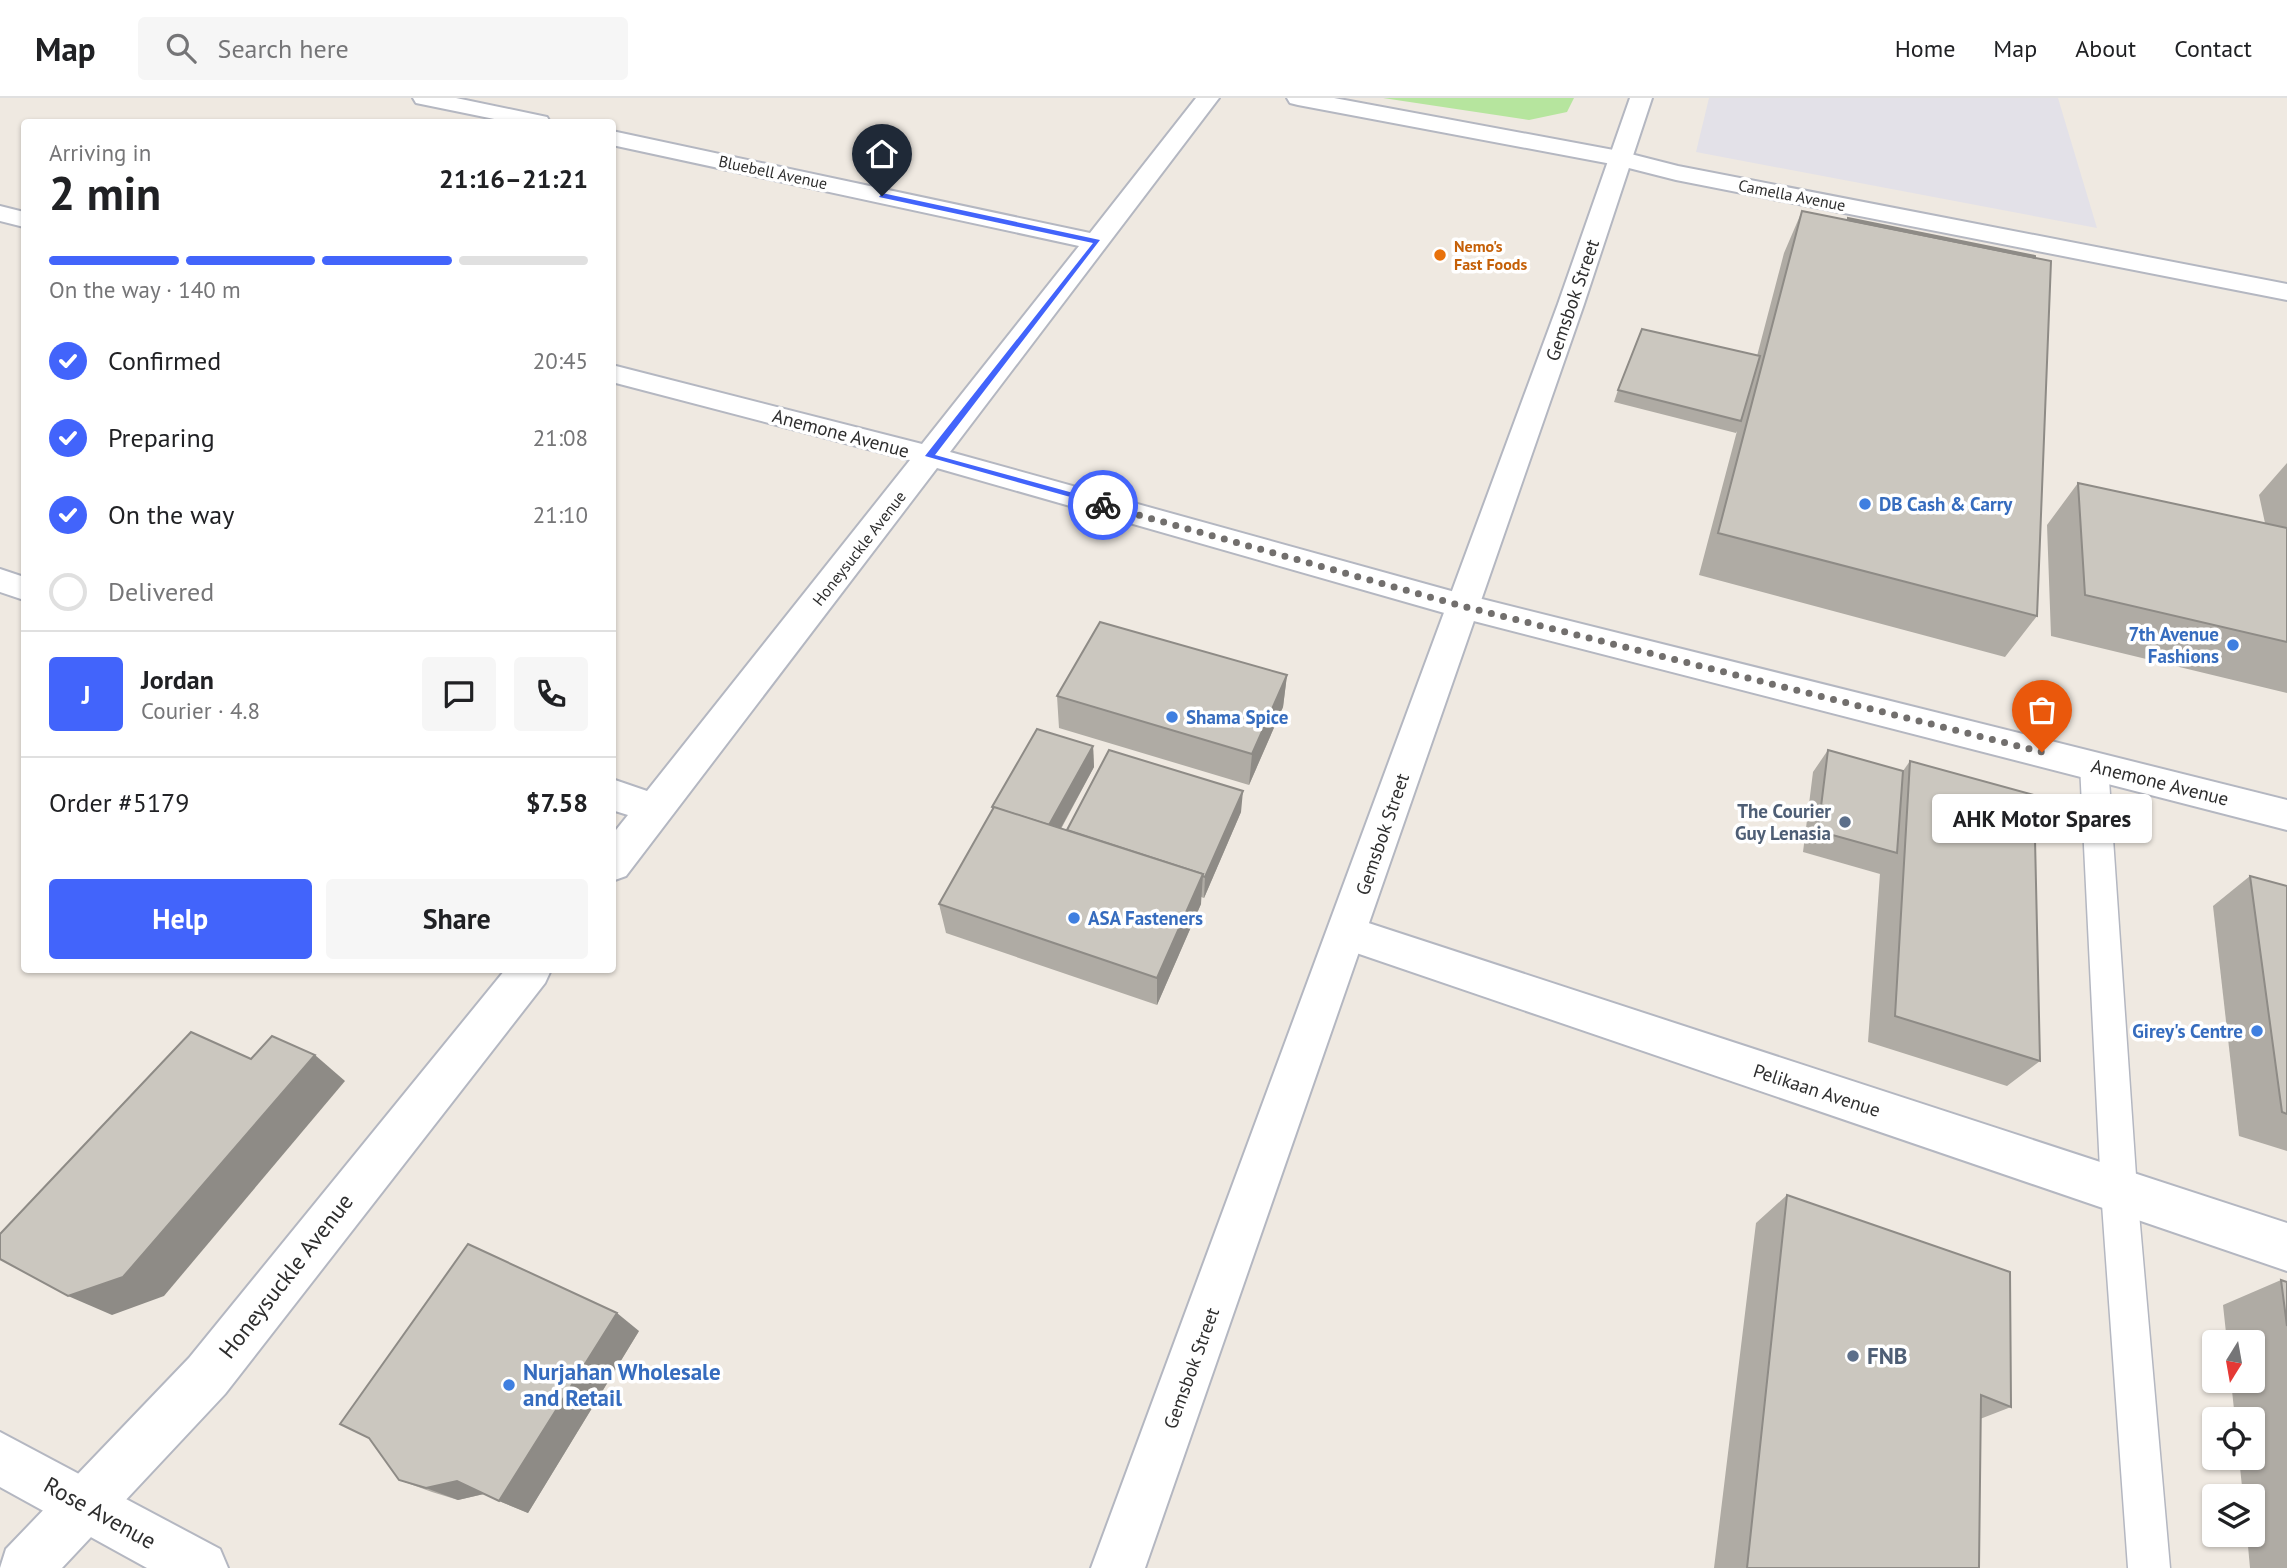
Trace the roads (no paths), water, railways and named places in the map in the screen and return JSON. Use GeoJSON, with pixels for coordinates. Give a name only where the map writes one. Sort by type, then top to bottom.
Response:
{"type":"FeatureCollection","features":[{"type":"Feature","properties":{"kind":"street"},"geometry":{"type":"LineString","coordinates":[[424,98],[525,119]]}},
{"type":"Feature","properties":{"kind":"street","name":"Honeysuckle Avenue"},"geometry":{"type":"LineString","coordinates":[[616,860],[1208,98]]}},
{"type":"Feature","properties":{"kind":"street","name":"Camella Avenue"},"geometry":{"type":"LineString","coordinates":[[1298,98],[1619,158],[1676,173],[2287,292]]}},
{"type":"Feature","properties":{"kind":"street","name":"Gemsbok Street"},"geometry":{"type":"LineString","coordinates":[[1118,1568],[1571,304],[1641,98]]}},
{"type":"Feature","properties":{"kind":"street","name":"Bluebell Avenue"},"geometry":{"type":"LineString","coordinates":[[616,139],[1097,242]]}},
{"type":"Feature","properties":{"kind":"street"},"geometry":{"type":"LineString","coordinates":[[0,213],[21,219]]}},
{"type":"Feature","properties":{"kind":"street","name":"Anemone Avenue"},"geometry":{"type":"LineString","coordinates":[[616,374],[930,456],[1462,606],[2287,815]]}},
{"type":"Feature","properties":{"kind":"street"},"geometry":{"type":"LineString","coordinates":[[0,580],[21,588]]}},
{"type":"Feature","properties":{"kind":"street"},"geometry":{"type":"LineString","coordinates":[[616,795],[656,810]]}},
{"type":"Feature","properties":{"kind":"street","name":"Pelikaan Avenue"},"geometry":{"type":"LineString","coordinates":[[1347,933],[2287,1247]]}},
{"type":"Feature","properties":{"kind":"street","name":"Honeysuckle Avenue"},"geometry":{"type":"LineString","coordinates":[[25,1568],[207,1376],[528,973]]}},
{"type":"Feature","properties":{"kind":"street","name":"Rose Avenue"},"geometry":{"type":"LineString","coordinates":[[0,1458],[201,1568]]}},
{"type":"Feature","properties":{"kind":"lane"},"geometry":{"type":"LineString","coordinates":[[2094,765],[2119,1190],[2149,1568]]}},
{"type":"Feature","properties":{"kind":"place","name":"Nemo's Fast Foods"},"geometry":{"type":"Point","coordinates":[1440,255]}},
{"type":"Feature","properties":{"kind":"place","name":"DB Cash & Carry"},"geometry":{"type":"Point","coordinates":[1865,504]}},
{"type":"Feature","properties":{"kind":"place","name":"7th Avenue Fashions"},"geometry":{"type":"Point","coordinates":[2233,645]}},
{"type":"Feature","properties":{"kind":"place","name":"Shama Spice"},"geometry":{"type":"Point","coordinates":[1172,717]}},
{"type":"Feature","properties":{"kind":"place","name":"AHK Motor Spares"},"geometry":{"type":"Point","coordinates":[2042,752]}},
{"type":"Feature","properties":{"kind":"place","name":"The Courier Guy Lenasia"},"geometry":{"type":"Point","coordinates":[1845,822]}},
{"type":"Feature","properties":{"kind":"place","name":"ASA Fasteners"},"geometry":{"type":"Point","coordinates":[1074,918]}},
{"type":"Feature","properties":{"kind":"place","name":"Girey's Centre"},"geometry":{"type":"Point","coordinates":[2257,1031]}},
{"type":"Feature","properties":{"kind":"place","name":"FNB"},"geometry":{"type":"Point","coordinates":[1853,1356]}},
{"type":"Feature","properties":{"kind":"place","name":"Nurjahan Wholesale and Retail"},"geometry":{"type":"Point","coordinates":[509,1385]}}]}
